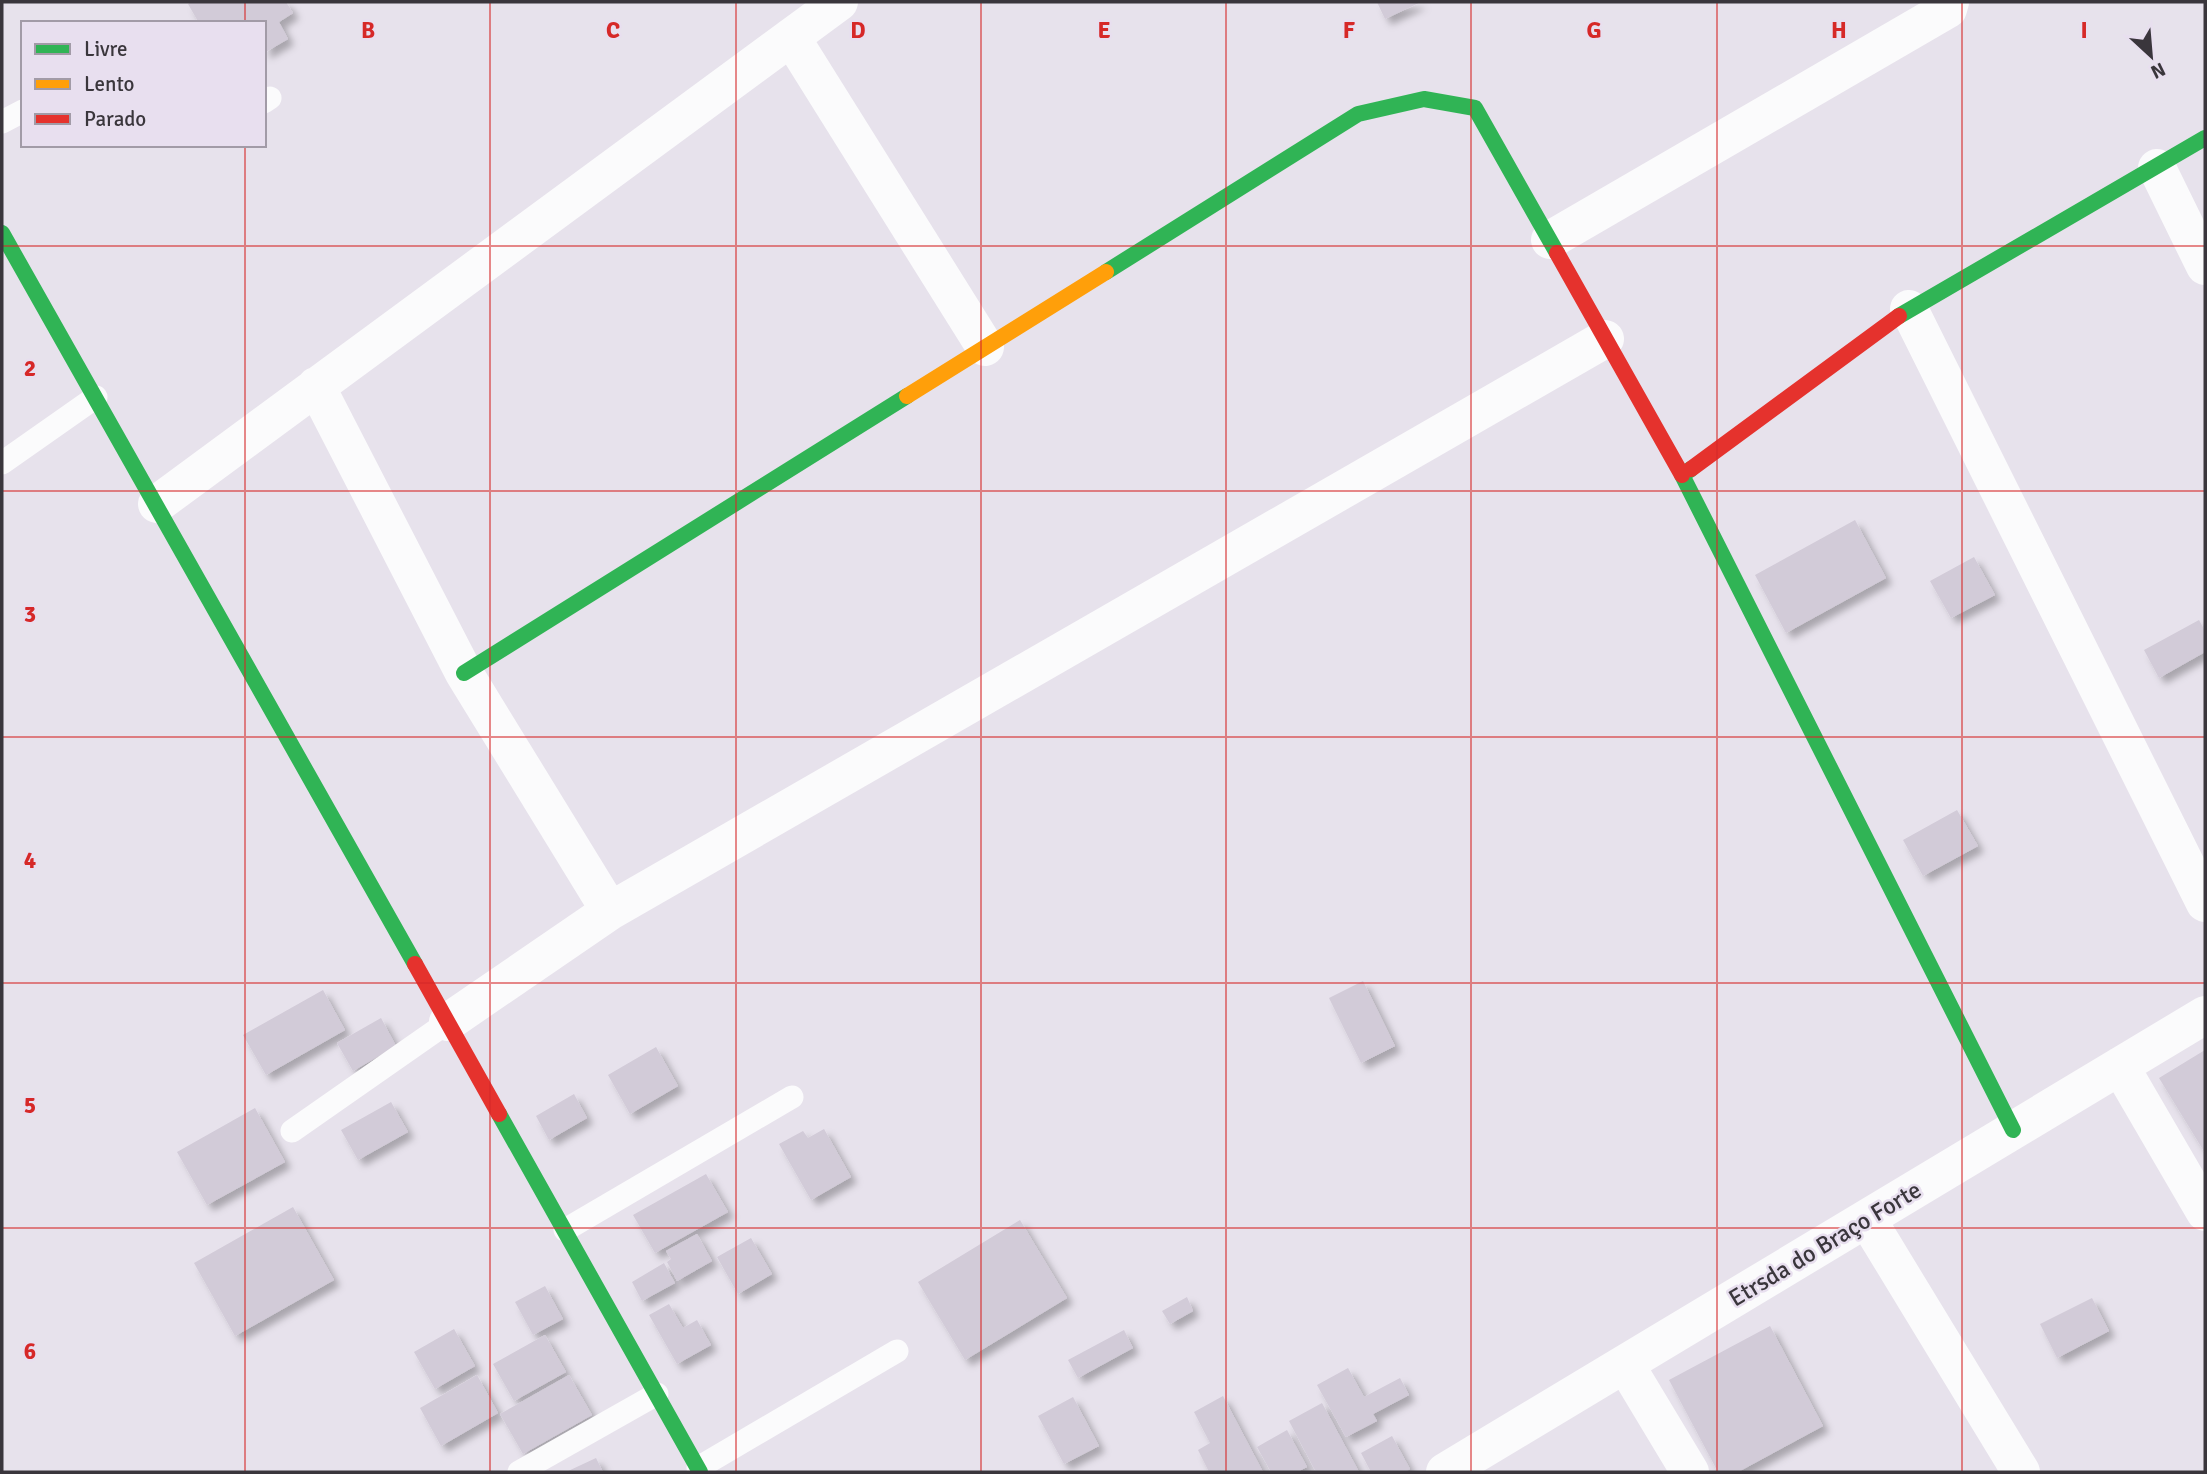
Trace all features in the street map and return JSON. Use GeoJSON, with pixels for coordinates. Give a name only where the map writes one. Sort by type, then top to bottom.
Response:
{"type":"FeatureCollection","features":[{"type":"Feature","properties":{"kind":"street"},"geometry":{"type":"LineString","coordinates":[[157,504],[839,2]]}},
{"type":"Feature","properties":{"kind":"street"},"geometry":{"type":"LineString","coordinates":[[1550,240],[1948,9],[1950,2]]}},
{"type":"Feature","properties":{"kind":"street"},"geometry":{"type":"LineString","coordinates":[[791,37],[985,347]]}},
{"type":"Feature","properties":{"kind":"street"},"geometry":{"type":"LineString","coordinates":[[464,673],[1358,114],[1424,99],[1475,108],[1682,475],[2013,1130]]}},
{"type":"Feature","properties":{"kind":"street"},"geometry":{"type":"LineString","coordinates":[[1682,475],[1909,309],[2205,138]]}},
{"type":"Feature","properties":{"kind":"street"},"geometry":{"type":"LineString","coordinates":[[2157,167],[2205,266]]}},
{"type":"Feature","properties":{"kind":"street"},"geometry":{"type":"LineString","coordinates":[[2,233],[699,1470]]}},
{"type":"Feature","properties":{"kind":"street"},"geometry":{"type":"LineString","coordinates":[[1909,309],[2205,903]]}},
{"type":"Feature","properties":{"kind":"street"},"geometry":{"type":"LineString","coordinates":[[448,1022],[610,911],[1605,339]]}},
{"type":"Feature","properties":{"kind":"street"},"geometry":{"type":"LineString","coordinates":[[316,386],[464,673],[610,911]]}},
{"type":"Feature","properties":{"kind":"street","name":"Etrsda do Braço Forte"},"geometry":{"type":"LineString","coordinates":[[1445,1472],[2205,1015]]}},
{"type":"Feature","properties":{"kind":"street"},"geometry":{"type":"LineString","coordinates":[[2120,1066],[2205,1212]]}},
{"type":"Feature","properties":{"kind":"street"},"geometry":{"type":"LineString","coordinates":[[1867,1219],[2021,1472]]}},
{"type":"Feature","properties":{"kind":"street"},"geometry":{"type":"LineString","coordinates":[[1625,1364],[1690,1472]]}},
{"type":"Feature","properties":{"kind":"lane"},"geometry":{"type":"LineString","coordinates":[[2,122],[21,112]]}},
{"type":"Feature","properties":{"kind":"lane"},"geometry":{"type":"LineString","coordinates":[[2,463],[96,397]]}},
{"type":"Feature","properties":{"kind":"lane"},"geometry":{"type":"LineString","coordinates":[[292,1131],[448,1022]]}},
{"type":"Feature","properties":{"kind":"lane"},"geometry":{"type":"LineString","coordinates":[[565,1230],[792,1097]]}},
{"type":"Feature","properties":{"kind":"lane"},"geometry":{"type":"LineString","coordinates":[[699,1470],[897,1350]]}},
{"type":"Feature","properties":{"kind":"lane"},"geometry":{"type":"LineString","coordinates":[[519,1472],[657,1394]]}},
{"type":"Feature","properties":{"kind":"building"},"geometry":{"type":"Polygon","coordinates":[[[286,2],[293,13],[279,22],[288,39],[266,52],[266,21],[198,21],[188,4],[286,2]]]}},
{"type":"Feature","properties":{"kind":"building"},"geometry":{"type":"Polygon","coordinates":[[[1377,2],[1421,2],[1385,19],[1377,2]]]}},
{"type":"Feature","properties":{"kind":"building"},"geometry":{"type":"Polygon","coordinates":[[[1855,520],[1886,578],[1786,633],[1755,575],[1855,520]]]}},
{"type":"Feature","properties":{"kind":"building"},"geometry":{"type":"Polygon","coordinates":[[[1974,557],[1995,595],[1951,618],[1930,581],[1974,557]]]}},
{"type":"Feature","properties":{"kind":"building"},"geometry":{"type":"Polygon","coordinates":[[[2199,620],[2205,631],[2205,652],[2159,678],[2144,650],[2199,620]]]}},
{"type":"Feature","properties":{"kind":"building"},"geometry":{"type":"Polygon","coordinates":[[[1957,810],[1978,846],[1923,876],[1903,840],[1957,810]]]}},
{"type":"Feature","properties":{"kind":"building"},"geometry":{"type":"Polygon","coordinates":[[[1363,981],[1395,1046],[1361,1063],[1329,998],[1363,981]]]}},
{"type":"Feature","properties":{"kind":"building"},"geometry":{"type":"Polygon","coordinates":[[[323,990],[345,1030],[266,1075],[243,1035],[323,990]]]}},
{"type":"Feature","properties":{"kind":"building"},"geometry":{"type":"Polygon","coordinates":[[[381,1018],[396,1046],[353,1071],[337,1043],[381,1018]]]}},
{"type":"Feature","properties":{"kind":"building"},"geometry":{"type":"Polygon","coordinates":[[[656,1047],[678,1086],[630,1114],[608,1075],[656,1047]]]}},
{"type":"Feature","properties":{"kind":"building"},"geometry":{"type":"Polygon","coordinates":[[[2205,1050],[2205,1153],[2159,1078],[2205,1050]]]}},
{"type":"Feature","properties":{"kind":"building"},"geometry":{"type":"Polygon","coordinates":[[[574,1094],[587,1118],[549,1140],[536,1116],[574,1094]]]}},
{"type":"Feature","properties":{"kind":"building"},"geometry":{"type":"Polygon","coordinates":[[[391,1102],[408,1132],[358,1160],[341,1130],[391,1102]]]}},
{"type":"Feature","properties":{"kind":"building"},"geometry":{"type":"Polygon","coordinates":[[[255,1108],[285,1162],[207,1205],[177,1152],[255,1108]]]}},
{"type":"Feature","properties":{"kind":"building"},"geometry":{"type":"Polygon","coordinates":[[[824,1129],[851,1177],[811,1200],[779,1144],[803,1131],[808,1138],[824,1129]]]}},
{"type":"Feature","properties":{"kind":"building"},"geometry":{"type":"Polygon","coordinates":[[[706,1174],[728,1212],[655,1253],[633,1215],[706,1174]]]}},
{"type":"Feature","properties":{"kind":"building"},"geometry":{"type":"Polygon","coordinates":[[[293,1207],[334,1280],[235,1336],[194,1263],[293,1207]]]}},
{"type":"Feature","properties":{"kind":"building"},"geometry":{"type":"Polygon","coordinates":[[[1020,1220],[1067,1298],[965,1360],[918,1282],[1020,1220]]]}},
{"type":"Feature","properties":{"kind":"building"},"geometry":{"type":"Polygon","coordinates":[[[697,1234],[712,1261],[677,1281],[667,1262],[671,1259],[666,1251],[697,1234]]]}},
{"type":"Feature","properties":{"kind":"building"},"geometry":{"type":"Polygon","coordinates":[[[751,1238],[772,1274],[738,1294],[717,1257],[751,1238]]]}},
{"type":"Feature","properties":{"kind":"building"},"geometry":{"type":"Polygon","coordinates":[[[664,1263],[675,1283],[642,1301],[632,1282],[664,1263]]]}},
{"type":"Feature","properties":{"kind":"building"},"geometry":{"type":"Polygon","coordinates":[[[545,1286],[563,1319],[533,1335],[515,1302],[545,1286]]]}},
{"type":"Feature","properties":{"kind":"building"},"geometry":{"type":"Polygon","coordinates":[[[1187,1297],[1193,1311],[1170,1324],[1162,1311],[1187,1297]]]}},
{"type":"Feature","properties":{"kind":"building"},"geometry":{"type":"Polygon","coordinates":[[[2092,1298],[2109,1331],[2057,1358],[2040,1324],[2092,1298]]]}},
{"type":"Feature","properties":{"kind":"building"},"geometry":{"type":"Polygon","coordinates":[[[669,1304],[683,1328],[697,1320],[711,1345],[677,1364],[649,1315],[669,1304]]]}},
{"type":"Feature","properties":{"kind":"building"},"geometry":{"type":"Polygon","coordinates":[[[1770,1326],[1823,1426],[1738,1472],[1718,1472],[1669,1380],[1770,1326]]]}},
{"type":"Feature","properties":{"kind":"building"},"geometry":{"type":"Polygon","coordinates":[[[454,1329],[475,1366],[435,1389],[414,1352],[454,1329]]]}},
{"type":"Feature","properties":{"kind":"building"},"geometry":{"type":"Polygon","coordinates":[[[1124,1330],[1133,1348],[1078,1378],[1068,1360],[1124,1330]]]}},
{"type":"Feature","properties":{"kind":"building"},"geometry":{"type":"Polygon","coordinates":[[[545,1335],[566,1372],[514,1401],[493,1364],[545,1335]]]}},
{"type":"Feature","properties":{"kind":"building"},"geometry":{"type":"Polygon","coordinates":[[[1348,1368],[1364,1397],[1400,1378],[1409,1395],[1373,1414],[1377,1421],[1346,1437],[1317,1385],[1348,1368]]]}},
{"type":"Feature","properties":{"kind":"building"},"geometry":{"type":"Polygon","coordinates":[[[477,1375],[498,1413],[441,1446],[420,1408],[477,1375]]]}},
{"type":"Feature","properties":{"kind":"building"},"geometry":{"type":"Polygon","coordinates":[[[569,1375],[592,1415],[523,1454],[500,1414],[569,1375]]]}},
{"type":"Feature","properties":{"kind":"building"},"geometry":{"type":"Polygon","coordinates":[[[1223,1396],[1263,1472],[1209,1472],[1198,1450],[1210,1443],[1194,1412],[1223,1396]]]}},
{"type":"Feature","properties":{"kind":"building"},"geometry":{"type":"Polygon","coordinates":[[[1073,1397],[1099,1446],[1064,1464],[1038,1416],[1073,1397]]]}},
{"type":"Feature","properties":{"kind":"building"},"geometry":{"type":"Polygon","coordinates":[[[1322,1403],[1359,1472],[1316,1472],[1289,1421],[1322,1403]]]}},
{"type":"Feature","properties":{"kind":"building"},"geometry":{"type":"Polygon","coordinates":[[[1287,1430],[1307,1467],[1297,1472],[1271,1472],[1257,1447],[1287,1430]]]}},
{"type":"Feature","properties":{"kind":"building"},"geometry":{"type":"Polygon","coordinates":[[[1392,1436],[1410,1469],[1405,1472],[1371,1472],[1361,1453],[1392,1436]]]}},
{"type":"Feature","properties":{"kind":"building"},"geometry":{"type":"Polygon","coordinates":[[[596,1458],[603,1472],[566,1472],[596,1458]]]}},
{"type":"Feature","properties":{"kind":"traffic: fast"},"geometry":{"type":"LineString","coordinates":[[1106,272],[1358,114],[1424,99],[1475,108],[1557,253]]}},
{"type":"Feature","properties":{"kind":"traffic: fast"},"geometry":{"type":"LineString","coordinates":[[1899,316],[2205,138]]}},
{"type":"Feature","properties":{"kind":"traffic: fast"},"geometry":{"type":"LineString","coordinates":[[2,233],[415,964]]}},
{"type":"Feature","properties":{"kind":"traffic: fast"},"geometry":{"type":"LineString","coordinates":[[464,673],[907,396]]}},
{"type":"Feature","properties":{"kind":"traffic: fast"},"geometry":{"type":"LineString","coordinates":[[1691,469],[1682,475],[2013,1130]]}},
{"type":"Feature","properties":{"kind":"traffic: fast"},"geometry":{"type":"LineString","coordinates":[[499,1114],[700,1472]]}},
{"type":"Feature","properties":{"kind":"traffic: slow"},"geometry":{"type":"LineString","coordinates":[[907,396],[1106,272]]}},
{"type":"Feature","properties":{"kind":"traffic: jam"},"geometry":{"type":"LineString","coordinates":[[1557,253],[1682,475]]}},
{"type":"Feature","properties":{"kind":"traffic: jam"},"geometry":{"type":"LineString","coordinates":[[1691,469],[1899,316]]}},
{"type":"Feature","properties":{"kind":"traffic: jam"},"geometry":{"type":"LineString","coordinates":[[415,964],[499,1114]]}}]}
